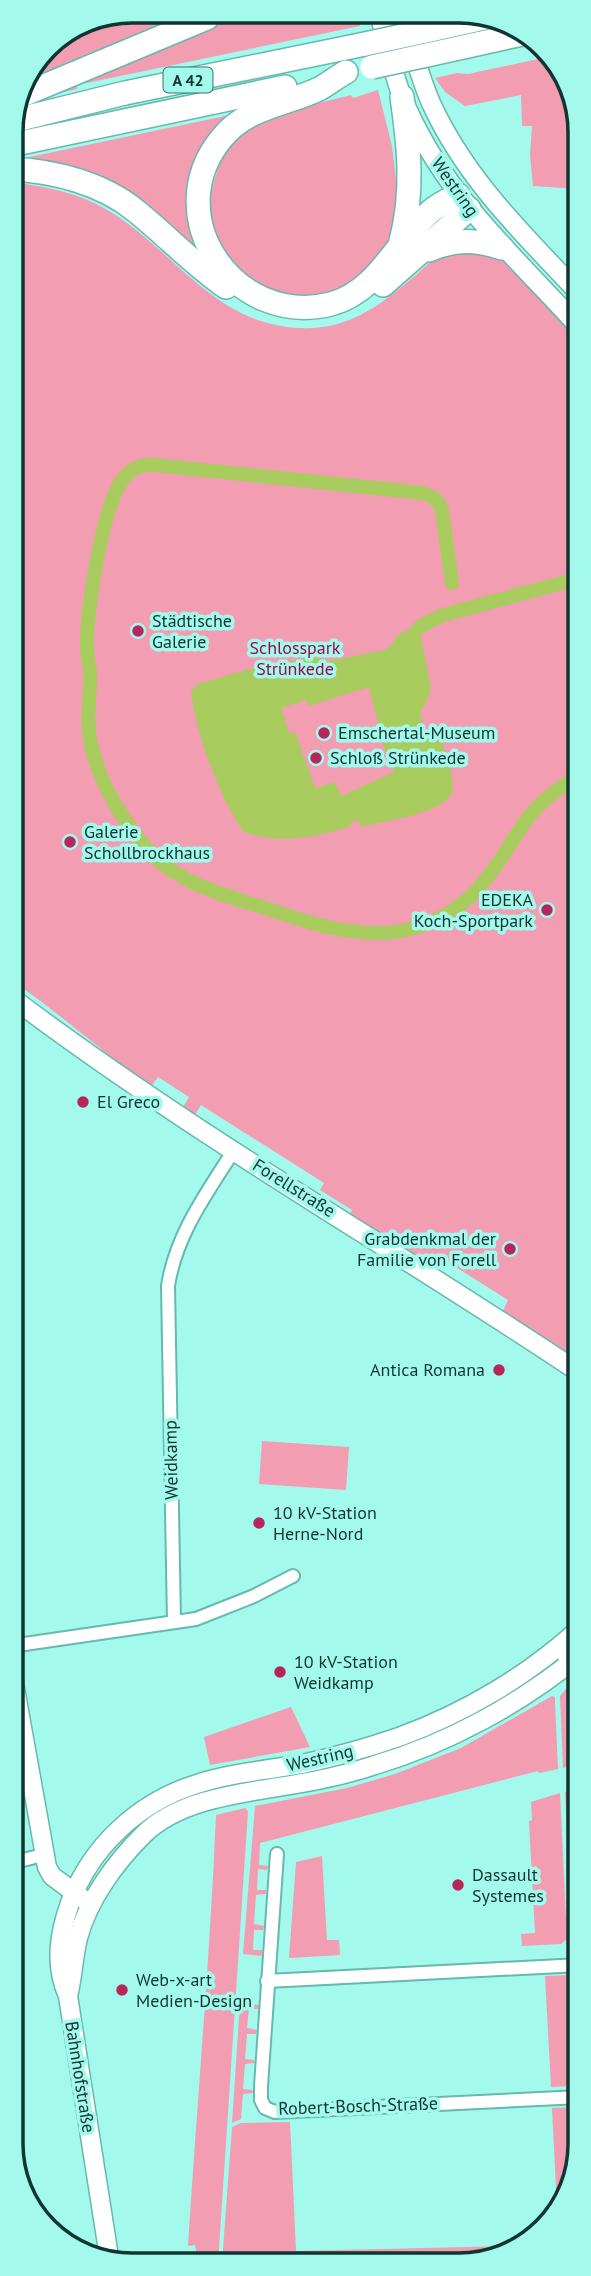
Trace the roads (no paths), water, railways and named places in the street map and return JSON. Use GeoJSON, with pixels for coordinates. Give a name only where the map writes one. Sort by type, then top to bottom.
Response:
{"type":"FeatureCollection","features":[{"type":"Feature","properties":{"kind":"highway"},"geometry":{"type":"LineString","coordinates":[[31,91],[195,23]]}},
{"type":"Feature","properties":{"kind":"highway","name":"A 42"},"geometry":{"type":"LineString","coordinates":[[24,118],[124,93],[461,23]]}},
{"type":"Feature","properties":{"kind":"highway","name":"A 42"},"geometry":{"type":"LineString","coordinates":[[23,143],[235,99],[511,36]]}},
{"type":"Feature","properties":{"kind":"highway"},"geometry":{"type":"LineString","coordinates":[[346,72],[318,89],[252,113],[220,139],[208,160],[200,187],[199,214],[205,239],[219,265],[246,290],[275,303],[303,307],[332,303],[360,290],[384,267],[409,250],[458,240],[502,248]]}},
{"type":"Feature","properties":{"kind":"highway"},"geometry":{"type":"LineString","coordinates":[[402,97],[411,183],[408,211],[409,250]]}},
{"type":"Feature","properties":{"kind":"highway"},"geometry":{"type":"LineString","coordinates":[[23,170],[72,179],[115,198],[134,209],[216,281],[242,298],[279,314],[313,316],[334,312],[376,291],[409,250],[432,210],[463,202]]}},
{"type":"Feature","properties":{"kind":"main road","name":"Westring"},"geometry":{"type":"LineString","coordinates":[[382,23],[402,97],[437,163],[463,202],[502,248],[568,316]]}},
{"type":"Feature","properties":{"kind":"main road","name":"Westring"},"geometry":{"type":"LineString","coordinates":[[404,23],[432,103],[449,138],[483,189],[568,281]]}},
{"type":"Feature","properties":{"kind":"main road"},"geometry":{"type":"LineString","coordinates":[[463,202],[483,189]]}},
{"type":"Feature","properties":{"kind":"main road","name":"Forellstraße"},"geometry":{"type":"LineString","coordinates":[[23,1006],[121,1078],[568,1365]]}},
{"type":"Feature","properties":{"kind":"main road","name":"Westring"},"geometry":{"type":"LineString","coordinates":[[74,1893],[88,1868],[115,1832],[152,1804],[174,1792],[222,1777],[334,1756],[400,1736],[466,1707],[568,1639]]}},
{"type":"Feature","properties":{"kind":"main road","name":"Westring"},"geometry":{"type":"LineString","coordinates":[[68,1996],[79,1937],[92,1905],[117,1864],[145,1833],[180,1811],[209,1800],[341,1775],[409,1753],[477,1723],[568,1664]]}},
{"type":"Feature","properties":{"kind":"main road"},"geometry":{"type":"LineString","coordinates":[[23,1737],[43,1855],[52,1876],[92,1905]]}},
{"type":"Feature","properties":{"kind":"main road","name":"Bahnhofstraße"},"geometry":{"type":"LineString","coordinates":[[74,1893],[64,1921],[59,1952],[61,1981],[68,1996],[108,2250]]}},
{"type":"Feature","properties":{"kind":"street","name":"Weidkamp"},"geometry":{"type":"LineString","coordinates":[[174,1622],[168,1286],[175,1252],[186,1227],[234,1150]]}},
{"type":"Feature","properties":{"kind":"street"},"geometry":{"type":"LineString","coordinates":[[23,1644],[196,1619],[293,1576]]}},
{"type":"Feature","properties":{"kind":"street"},"geometry":{"type":"LineString","coordinates":[[558,1648],[568,1654]]}},
{"type":"Feature","properties":{"kind":"street","name":"Robert-Bosch-Straße"},"geometry":{"type":"LineString","coordinates":[[277,1854],[261,2086],[261,2101],[265,2108],[275,2112],[568,2098]]}},
{"type":"Feature","properties":{"kind":"street"},"geometry":{"type":"LineString","coordinates":[[23,1859],[43,1855]]}},
{"type":"Feature","properties":{"kind":"street"},"geometry":{"type":"LineString","coordinates":[[267,1981],[568,1966]]}},
{"type":"Feature","properties":{"kind":"waterway"},"geometry":{"type":"LineString","coordinates":[[452,583],[442,511],[436,499],[423,493],[155,465],[141,466],[130,472],[116,492],[102,535],[87,633],[90,670],[88,725],[95,759],[107,790],[145,847],[181,877],[307,922],[365,933],[384,933],[421,926],[438,919],[467,900],[489,876],[530,815],[568,782]]}},
{"type":"Feature","properties":{"kind":"waterway"},"geometry":{"type":"LineString","coordinates":[[419,627],[443,615],[568,581]]}},
{"type":"Feature","properties":{"kind":"place","name":"Städtische Galerie"},"geometry":{"type":"Point","coordinates":[138,631]}},
{"type":"Feature","properties":{"kind":"place","name":"Emschertal-Museum"},"geometry":{"type":"Point","coordinates":[324,733]}},
{"type":"Feature","properties":{"kind":"place","name":"Schloß Strünkede"},"geometry":{"type":"Point","coordinates":[316,758]}},
{"type":"Feature","properties":{"kind":"place","name":"Galerie Schollbrockhaus"},"geometry":{"type":"Point","coordinates":[70,842]}},
{"type":"Feature","properties":{"kind":"place","name":"EDEKA Koch-Sportpark"},"geometry":{"type":"Point","coordinates":[547,910]}},
{"type":"Feature","properties":{"kind":"place","name":"El Greco"},"geometry":{"type":"Point","coordinates":[83,1102]}},
{"type":"Feature","properties":{"kind":"place","name":"Grabdenkmal der Familie von Forell"},"geometry":{"type":"Point","coordinates":[510,1249]}},
{"type":"Feature","properties":{"kind":"place","name":"Antica Romana"},"geometry":{"type":"Point","coordinates":[499,1370]}},
{"type":"Feature","properties":{"kind":"place","name":"10 kV-Station Herne-Nord"},"geometry":{"type":"Point","coordinates":[259,1523]}},
{"type":"Feature","properties":{"kind":"place","name":"10 kV-Station Weidkamp"},"geometry":{"type":"Point","coordinates":[280,1672]}},
{"type":"Feature","properties":{"kind":"place","name":"Dassault Systemes"},"geometry":{"type":"Point","coordinates":[458,1885]}},
{"type":"Feature","properties":{"kind":"place","name":"Web-x-art Medien-Design"},"geometry":{"type":"Point","coordinates":[122,1990]}},
{"type":"Feature","properties":{"kind":"park label","name":"Schlosspark Strünkede"},"geometry":{"type":"Point","coordinates":[295,658]}}]}
